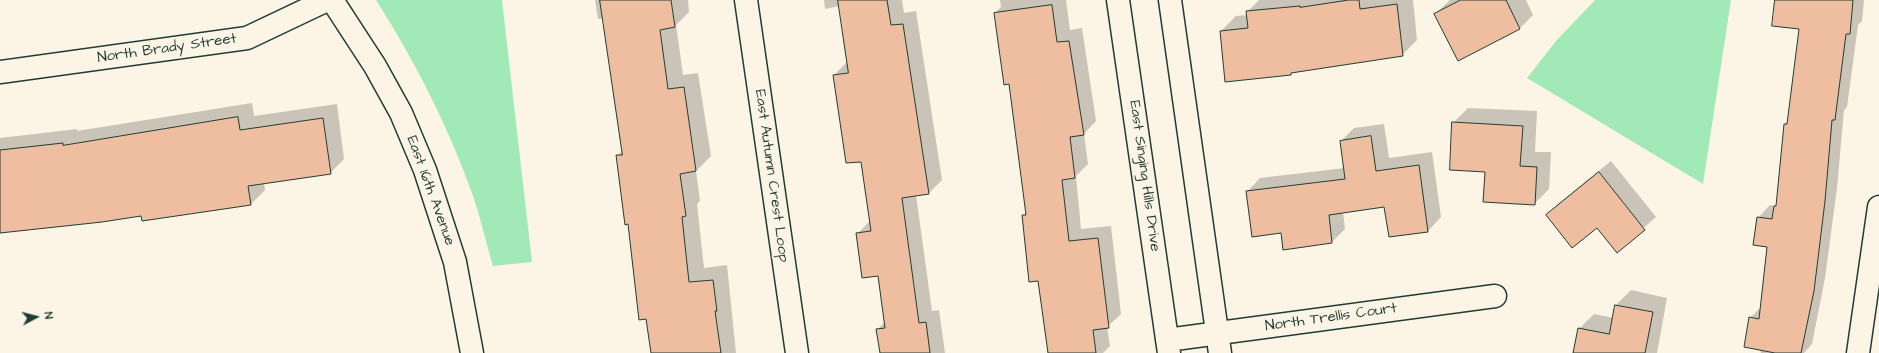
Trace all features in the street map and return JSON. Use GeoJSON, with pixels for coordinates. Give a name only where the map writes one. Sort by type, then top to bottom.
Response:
{"type":"FeatureCollection","features":[{"type":"Feature","properties":{"kind":"street","name":"North Brady Street"},"geometry":{"type":"LineString","coordinates":[[0,72],[247,38],[327,0]]}},
{"type":"Feature","properties":{"kind":"street","name":"East 16th Avenue"},"geometry":{"type":"LineString","coordinates":[[332,0],[375,66],[401,113],[425,170],[455,262],[472,353]]}},
{"type":"Feature","properties":{"kind":"street","name":"East Autumn Crest Loop"},"geometry":{"type":"LineString","coordinates":[[746,0],[797,353]]}},
{"type":"Feature","properties":{"kind":"street","name":"East Singing Hills Drive"},"geometry":{"type":"LineString","coordinates":[[1118,0],[1168,347]]}},
{"type":"Feature","properties":{"kind":"street"},"geometry":{"type":"LineString","coordinates":[[1170,0],[1218,343]]}},
{"type":"Feature","properties":{"kind":"street"},"geometry":{"type":"LineString","coordinates":[[1858,353],[1879,207]]}},
{"type":"Feature","properties":{"kind":"street","name":"North Trellis Court"},"geometry":{"type":"LineString","coordinates":[[1168,347],[1218,343],[1495,296]]}},
{"type":"Feature","properties":{"kind":"green space"},"geometry":{"type":"Polygon","coordinates":[[[376,0],[502,0],[532,262],[493,266],[476,205],[453,145],[418,71],[376,0]]]}},
{"type":"Feature","properties":{"kind":"green space"},"geometry":{"type":"Polygon","coordinates":[[[1595,0],[1731,0],[1703,184],[1527,78],[1556,41],[1595,0]]]}},
{"type":"Feature","properties":{"kind":"building"},"geometry":{"type":"Polygon","coordinates":[[[600,0],[671,0],[675,27],[660,30],[668,89],[684,87],[696,171],[680,174],[686,216],[682,217],[689,282],[713,280],[717,311],[715,311],[721,353],[651,353],[646,319],[639,320],[628,224],[625,225],[616,155],[622,155],[600,0]]]}},
{"type":"Feature","properties":{"kind":"building"},"geometry":{"type":"Polygon","coordinates":[[[838,0],[887,0],[891,25],[903,24],[929,194],[902,198],[919,323],[926,322],[930,353],[880,353],[876,329],[885,328],[878,276],[862,278],[856,233],[871,231],[861,162],[846,163],[833,75],[848,73],[838,0]]]}},
{"type":"Feature","properties":{"kind":"building"},"geometry":{"type":"Polygon","coordinates":[[[1359,0],[1360,9],[1397,4],[1403,56],[1291,73],[1291,75],[1225,82],[1220,31],[1248,28],[1246,11],[1300,7],[1359,0]]]}},
{"type":"Feature","properties":{"kind":"building"},"geometry":{"type":"Polygon","coordinates":[[[1461,0],[1506,0],[1520,29],[1458,61],[1434,14],[1461,0]]]}},
{"type":"Feature","properties":{"kind":"building"},"geometry":{"type":"Polygon","coordinates":[[[1775,0],[1853,0],[1850,34],[1846,34],[1835,120],[1832,120],[1825,201],[1814,291],[1801,353],[1775,353],[1744,347],[1749,317],[1759,319],[1767,247],[1753,245],[1757,217],[1772,219],[1774,206],[1776,206],[1784,124],[1787,124],[1799,29],[1772,26],[1775,0]]]}},
{"type":"Feature","properties":{"kind":"building"},"geometry":{"type":"Polygon","coordinates":[[[1052,5],[1057,42],[1069,41],[1084,135],[1070,137],[1075,178],[1062,180],[1069,241],[1098,238],[1109,328],[1093,330],[1096,353],[1048,353],[1038,281],[1029,282],[1022,215],[1026,215],[1009,84],[1004,85],[994,13],[1052,5]]]}},
{"type":"Feature","properties":{"kind":"building"},"geometry":{"type":"Polygon","coordinates":[[[238,117],[240,130],[323,118],[331,174],[248,186],[251,205],[142,221],[141,216],[102,222],[0,233],[0,150],[63,143],[63,145],[238,117]]]}},
{"type":"Feature","properties":{"kind":"building"},"geometry":{"type":"Polygon","coordinates":[[[1452,122],[1523,126],[1520,166],[1537,167],[1535,205],[1483,202],[1485,172],[1450,170],[1452,122]]]}},
{"type":"Feature","properties":{"kind":"building"},"geometry":{"type":"Polygon","coordinates":[[[1371,136],[1376,171],[1419,165],[1428,232],[1389,237],[1384,207],[1329,215],[1332,243],[1283,250],[1281,233],[1252,237],[1246,191],[1345,179],[1340,141],[1371,136]]]}},
{"type":"Feature","properties":{"kind":"building"},"geometry":{"type":"Polygon","coordinates":[[[1599,172],[1645,230],[1617,253],[1597,228],[1572,248],[1546,215],[1599,172]]]}},
{"type":"Feature","properties":{"kind":"building"},"geometry":{"type":"Polygon","coordinates":[[[1615,305],[1653,312],[1645,353],[1573,353],[1578,328],[1609,334],[1615,305]]]}}]}
